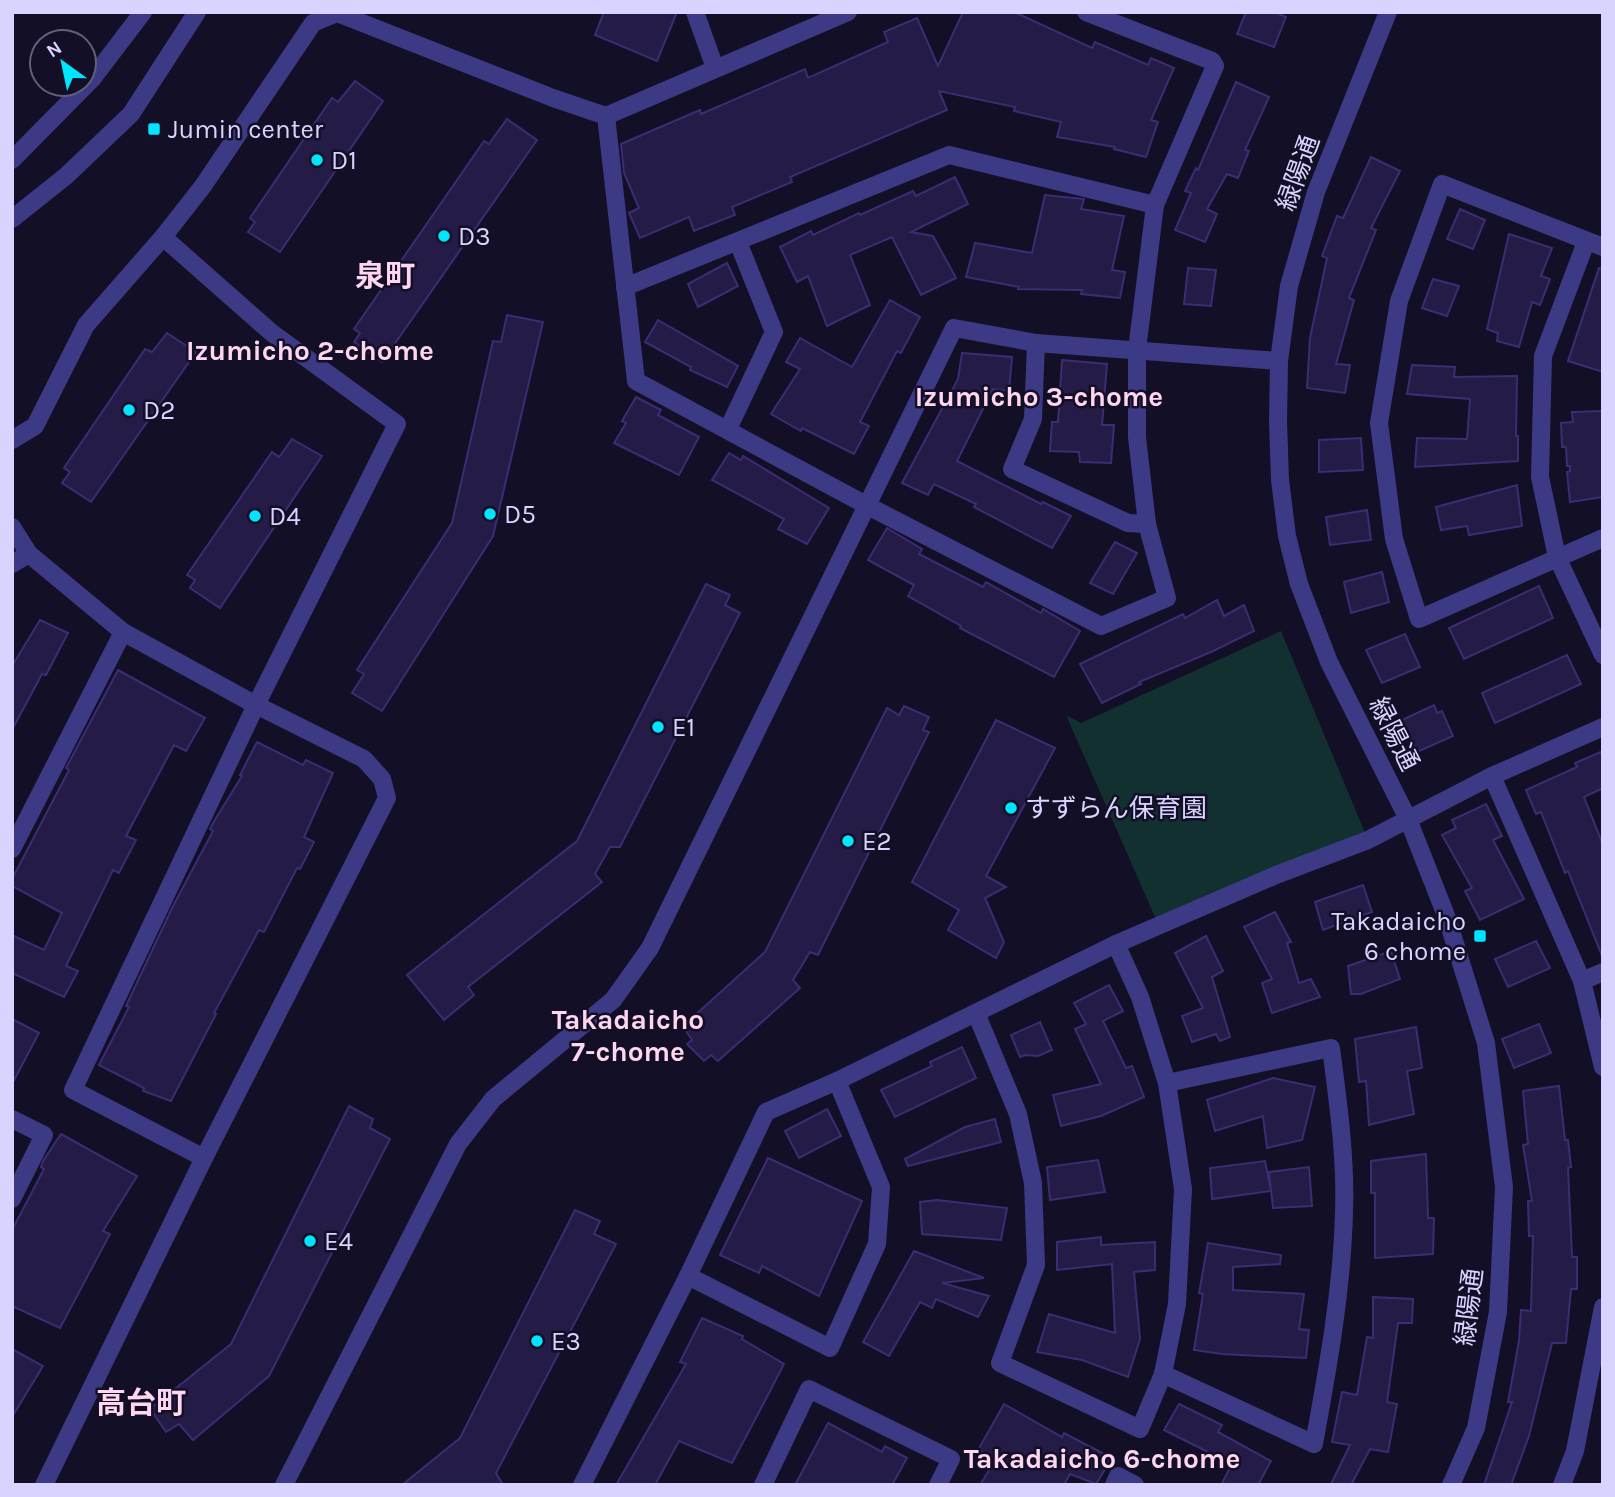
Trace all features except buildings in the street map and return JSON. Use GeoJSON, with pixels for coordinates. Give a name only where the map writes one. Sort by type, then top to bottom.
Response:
{"type":"FeatureCollection","features":[{"type":"Feature","properties":{"kind":"street"},"geometry":{"type":"LineString","coordinates":[[12,159],[92,79],[143,12]]}},
{"type":"Feature","properties":{"kind":"street"},"geometry":{"type":"LineString","coordinates":[[12,219],[66,176],[131,114],[197,12]]}},
{"type":"Feature","properties":{"kind":"street"},"geometry":{"type":"LineString","coordinates":[[695,12],[715,68]]}},
{"type":"Feature","properties":{"kind":"street"},"geometry":{"type":"LineString","coordinates":[[12,440],[35,426],[86,325],[163,237],[203,186],[313,23],[337,13],[606,116],[848,12]]}},
{"type":"Feature","properties":{"kind":"street"},"geometry":{"type":"LineString","coordinates":[[606,116],[636,380],[866,505],[1101,626],[1167,598],[1147,524],[1137,437],[1137,350],[1155,205],[1215,66],[1212,61],[1086,12]]}},
{"type":"Feature","properties":{"kind":"street","name":"緑陽通"},"geometry":{"type":"LineString","coordinates":[[1387,13],[1316,192],[1289,286],[1279,361],[1280,480],[1287,536],[1299,584],[1329,662],[1408,819],[1447,918],[1486,1044],[1504,1187],[1499,1312],[1475,1428],[1451,1485]]}},
{"type":"Feature","properties":{"kind":"street"},"geometry":{"type":"LineString","coordinates":[[625,287],[949,155],[1155,205]]}},
{"type":"Feature","properties":{"kind":"street"},"geometry":{"type":"LineString","coordinates":[[1603,538],[1557,558],[1419,619],[1394,539],[1379,423],[1399,301],[1441,184],[1595,244],[1543,356],[1540,477],[1557,558],[1603,655]]}},
{"type":"Feature","properties":{"kind":"street"},"geometry":{"type":"LineString","coordinates":[[163,237],[272,333],[397,424],[256,705],[73,1090],[204,1158]]}},
{"type":"Feature","properties":{"kind":"street"},"geometry":{"type":"LineString","coordinates":[[728,429],[774,332],[738,242]]}},
{"type":"Feature","properties":{"kind":"street"},"geometry":{"type":"LineString","coordinates":[[284,1485],[458,1144],[492,1099],[613,1000],[650,947],[954,328],[1036,343],[1279,361]]}},
{"type":"Feature","properties":{"kind":"street"},"geometry":{"type":"LineString","coordinates":[[1036,343],[1033,419],[1012,469],[1128,523],[1147,524]]}},
{"type":"Feature","properties":{"kind":"street"},"geometry":{"type":"LineString","coordinates":[[12,527],[29,554],[123,632],[256,705],[364,759],[382,779],[387,798],[204,1158],[44,1485]]}},
{"type":"Feature","properties":{"kind":"street"},"geometry":{"type":"LineString","coordinates":[[12,564],[29,554]]}},
{"type":"Feature","properties":{"kind":"street"},"geometry":{"type":"LineString","coordinates":[[12,849],[123,632]]}},
{"type":"Feature","properties":{"kind":"street"},"geometry":{"type":"LineString","coordinates":[[582,1485],[688,1276],[766,1112],[837,1081],[1116,944],[1276,875],[1368,840],[1492,776],[1603,727]]}},
{"type":"Feature","properties":{"kind":"street"},"geometry":{"type":"LineString","coordinates":[[1492,776],[1582,981],[1603,1067]]}},
{"type":"Feature","properties":{"kind":"street"},"geometry":{"type":"LineString","coordinates":[[976,1013],[1018,1114],[1033,1183],[1036,1265],[1000,1363],[1140,1429],[1163,1374],[1177,1304],[1183,1189],[1167,1083],[1140,997],[1116,944]]}},
{"type":"Feature","properties":{"kind":"street"},"geometry":{"type":"LineString","coordinates":[[1582,981],[1603,972]]}},
{"type":"Feature","properties":{"kind":"street"},"geometry":{"type":"LineString","coordinates":[[1163,1374],[1314,1444],[1335,1329],[1344,1212],[1341,1124],[1331,1048],[1167,1083]]}},
{"type":"Feature","properties":{"kind":"street"},"geometry":{"type":"LineString","coordinates":[[688,1276],[830,1348],[877,1244],[881,1187],[837,1081]]}},
{"type":"Feature","properties":{"kind":"street"},"geometry":{"type":"LineString","coordinates":[[12,1119],[44,1135],[12,1199]]}},
{"type":"Feature","properties":{"kind":"street"},"geometry":{"type":"LineString","coordinates":[[1562,1485],[1575,1451],[1603,1307]]}},
{"type":"Feature","properties":{"kind":"street"},"geometry":{"type":"LineString","coordinates":[[763,1485],[808,1389],[951,1459],[937,1485]]}},
{"type":"Feature","properties":{"kind":"street"},"geometry":{"type":"LineString","coordinates":[[1114,1485],[1118,1476],[1135,1485]]}},
{"type":"Feature","properties":{"kind":"green space"},"geometry":{"type":"Polygon","coordinates":[[[1281,631],[1368,840],[1159,926],[1066,715],[1081,723],[1281,631]]]}},
{"type":"Feature","properties":{"kind":"place","name":"Jumin center"},"geometry":{"type":"Point","coordinates":[154,129]}},
{"type":"Feature","properties":{"kind":"place","name":"D1"},"geometry":{"type":"Point","coordinates":[317,160]}},
{"type":"Feature","properties":{"kind":"place","name":"D3"},"geometry":{"type":"Point","coordinates":[444,236]}},
{"type":"Feature","properties":{"kind":"place","name":"D2"},"geometry":{"type":"Point","coordinates":[129,410]}},
{"type":"Feature","properties":{"kind":"place","name":"D5"},"geometry":{"type":"Point","coordinates":[490,514]}},
{"type":"Feature","properties":{"kind":"place","name":"D4"},"geometry":{"type":"Point","coordinates":[255,516]}},
{"type":"Feature","properties":{"kind":"place","name":"E1"},"geometry":{"type":"Point","coordinates":[658,727]}},
{"type":"Feature","properties":{"kind":"place","name":"すずらん保育園"},"geometry":{"type":"Point","coordinates":[1011,808]}},
{"type":"Feature","properties":{"kind":"place","name":"E2"},"geometry":{"type":"Point","coordinates":[848,841]}},
{"type":"Feature","properties":{"kind":"place","name":"Takadaicho 6 chome"},"geometry":{"type":"Point","coordinates":[1480,936]}},
{"type":"Feature","properties":{"kind":"place","name":"E4"},"geometry":{"type":"Point","coordinates":[310,1241]}},
{"type":"Feature","properties":{"kind":"place","name":"E3"},"geometry":{"type":"Point","coordinates":[537,1341]}},
{"type":"Feature","properties":{"kind":"district","name":"泉町"},"geometry":{"type":"Point","coordinates":[385,276]}},
{"type":"Feature","properties":{"kind":"district","name":"Izumicho 2-chome"},"geometry":{"type":"Point","coordinates":[310,350]}},
{"type":"Feature","properties":{"kind":"district","name":"Izumicho 3-chome"},"geometry":{"type":"Point","coordinates":[1039,396]}},
{"type":"Feature","properties":{"kind":"district","name":"Takadaicho 7-chome"},"geometry":{"type":"Point","coordinates":[628,1035]}},
{"type":"Feature","properties":{"kind":"district","name":"高台町"},"geometry":{"type":"Point","coordinates":[141,1403]}},
{"type":"Feature","properties":{"kind":"district","name":"Takadaicho 6-chome"},"geometry":{"type":"Point","coordinates":[1102,1458]}}]}
